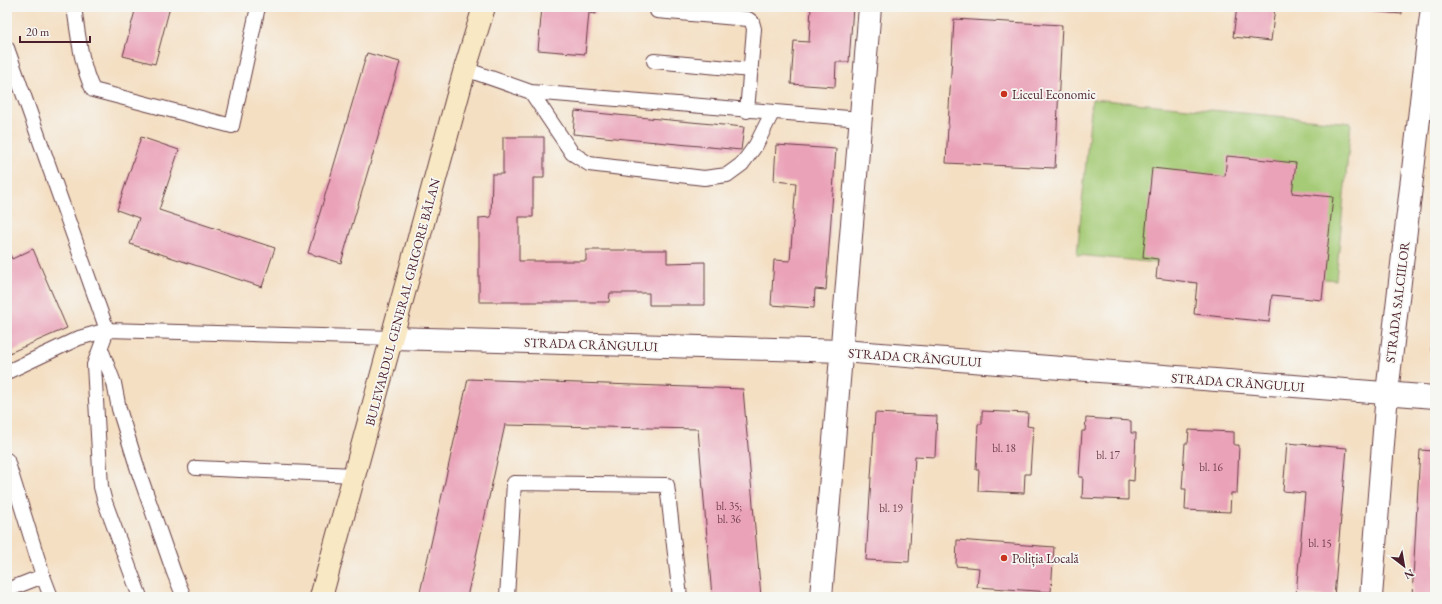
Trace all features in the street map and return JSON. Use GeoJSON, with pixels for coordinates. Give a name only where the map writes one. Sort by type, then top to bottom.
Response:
{"type":"FeatureCollection","features":[{"type":"Feature","properties":{"kind":"main road","name":"BULEVARDUL GENERAL GRIGORE BĂLAN"},"geometry":{"type":"LineString","coordinates":[[322,597],[465,69],[484,7]]}},
{"type":"Feature","properties":{"kind":"street"},"geometry":{"type":"LineString","coordinates":[[821,597],[870,7]]}},
{"type":"Feature","properties":{"kind":"street","name":"STRADA SALCIILOR"},"geometry":{"type":"LineString","coordinates":[[1371,597],[1387,393],[1432,7]]}},
{"type":"Feature","properties":{"kind":"street","name":"STRADA CRÂNGULUI"},"geometry":{"type":"LineString","coordinates":[[393,338],[842,351],[1435,397]]}},
{"type":"Feature","properties":{"kind":"lane"},"geometry":{"type":"LineString","coordinates":[[74,7],[88,80],[93,90],[232,126],[258,7]]}},
{"type":"Feature","properties":{"kind":"lane"},"geometry":{"type":"LineString","coordinates":[[657,11],[748,19],[752,22],[754,29],[747,111]]}},
{"type":"Feature","properties":{"kind":"lane"},"geometry":{"type":"LineString","coordinates":[[7,48],[107,330],[94,365],[101,487],[105,502],[140,597]]}},
{"type":"Feature","properties":{"kind":"lane"},"geometry":{"type":"LineString","coordinates":[[654,61],[751,70]]}},
{"type":"Feature","properties":{"kind":"lane"},"geometry":{"type":"LineString","coordinates":[[465,69],[531,92],[747,111],[861,119]]}},
{"type":"Feature","properties":{"kind":"lane"},"geometry":{"type":"LineString","coordinates":[[531,92],[572,153],[589,164],[704,178],[727,175],[742,164],[756,145],[772,113]]}},
{"type":"Feature","properties":{"kind":"lane"},"geometry":{"type":"LineString","coordinates":[[7,372],[79,338],[107,330],[393,338]]}},
{"type":"Feature","properties":{"kind":"lane"},"geometry":{"type":"LineString","coordinates":[[101,349],[114,383],[119,409],[139,473],[174,574],[184,597]]}},
{"type":"Feature","properties":{"kind":"lane"},"geometry":{"type":"LineString","coordinates":[[7,460],[51,597]]}},
{"type":"Feature","properties":{"kind":"lane"},"geometry":{"type":"LineString","coordinates":[[196,468],[354,475]]}},
{"type":"Feature","properties":{"kind":"lane"},"geometry":{"type":"LineString","coordinates":[[507,597],[514,483],[667,485],[680,597]]}},
{"type":"Feature","properties":{"kind":"lane"},"geometry":{"type":"LineString","coordinates":[[7,590],[43,576]]}},
{"type":"Feature","properties":{"kind":"green space"},"geometry":{"type":"Polygon","coordinates":[[[1092,99],[1351,123],[1336,280],[1077,255],[1092,99]]]}},
{"type":"Feature","properties":{"kind":"building"},"geometry":{"type":"Polygon","coordinates":[[[136,7],[170,7],[155,64],[123,56],[136,7]]]}},
{"type":"Feature","properties":{"kind":"building"},"geometry":{"type":"Polygon","coordinates":[[[542,7],[596,7],[596,14],[589,13],[585,54],[538,50],[542,7]]]}},
{"type":"Feature","properties":{"kind":"building"},"geometry":{"type":"Polygon","coordinates":[[[811,7],[853,7],[849,62],[836,62],[835,87],[791,84],[794,41],[809,42],[811,7]]]}},
{"type":"Feature","properties":{"kind":"building"},"geometry":{"type":"Polygon","coordinates":[[[1237,7],[1275,7],[1271,41],[1233,37],[1237,7]]]}},
{"type":"Feature","properties":{"kind":"building"},"geometry":{"type":"Polygon","coordinates":[[[1402,7],[1402,14],[1335,8],[1402,7]]]}},
{"type":"Feature","properties":{"kind":"building","name":"Liceul Economic"},"geometry":{"type":"Polygon","coordinates":[[[954,19],[1062,25],[1055,168],[946,163],[954,19]]]}},
{"type":"Feature","properties":{"kind":"building"},"geometry":{"type":"Polygon","coordinates":[[[367,53],[400,62],[341,263],[308,253],[367,53]]]}},
{"type":"Feature","properties":{"kind":"building"},"geometry":{"type":"Polygon","coordinates":[[[575,111],[744,127],[741,150],[573,134],[575,111]]]}},
{"type":"Feature","properties":{"kind":"building"},"geometry":{"type":"Polygon","coordinates":[[[141,137],[179,150],[159,210],[275,248],[262,287],[130,244],[139,218],[117,210],[141,137]]]}},
{"type":"Feature","properties":{"kind":"building"},"geometry":{"type":"Polygon","coordinates":[[[503,137],[544,137],[544,178],[533,178],[533,217],[519,217],[519,261],[586,261],[586,250],[667,250],[667,263],[705,262],[705,305],[649,305],[649,293],[610,293],[609,302],[479,302],[479,218],[491,217],[492,174],[503,174],[503,137]]]}},
{"type":"Feature","properties":{"kind":"building"},"geometry":{"type":"Polygon","coordinates":[[[776,145],[836,149],[826,290],[815,289],[814,308],[771,305],[774,260],[790,261],[796,183],[774,181],[776,145]]]}},
{"type":"Feature","properties":{"kind":"building"},"geometry":{"type":"Polygon","coordinates":[[[1227,156],[1296,163],[1292,193],[1333,197],[1322,300],[1272,295],[1269,322],[1194,314],[1197,283],[1156,278],[1158,259],[1143,257],[1152,168],[1225,176],[1227,156]]]}},
{"type":"Feature","properties":{"kind":"building"},"geometry":{"type":"Polygon","coordinates":[[[7,247],[12,259],[33,249],[67,328],[7,354],[7,247]]]}},
{"type":"Feature","properties":{"kind":"building"},"geometry":{"type":"Polygon","coordinates":[[[1435,319],[1435,352],[1431,351],[1435,319]]]}},
{"type":"Feature","properties":{"kind":"building"},"geometry":{"type":"Polygon","coordinates":[[[468,379],[743,389],[761,597],[712,597],[698,429],[505,425],[467,597],[419,597],[468,379]]]}},
{"type":"Feature","properties":{"kind":"building"},"geometry":{"type":"Polygon","coordinates":[[[982,411],[1028,413],[1027,426],[1033,427],[1030,474],[1025,474],[1024,493],[978,491],[979,470],[976,470],[978,424],[982,424],[982,411]]]}},
{"type":"Feature","properties":{"kind":"building"},"geometry":{"type":"Polygon","coordinates":[[[875,413],[937,416],[935,457],[915,456],[909,562],[866,560],[875,413]]]}},
{"type":"Feature","properties":{"kind":"building"},"geometry":{"type":"Polygon","coordinates":[[[1086,418],[1131,421],[1131,433],[1136,433],[1134,481],[1128,480],[1128,500],[1082,498],[1083,477],[1079,477],[1082,431],[1085,431],[1086,418]]]}},
{"type":"Feature","properties":{"kind":"building"},"geometry":{"type":"Polygon","coordinates":[[[1189,430],[1234,432],[1234,445],[1239,445],[1237,493],[1231,493],[1230,512],[1185,510],[1186,489],[1182,489],[1185,443],[1188,443],[1189,430]]]}},
{"type":"Feature","properties":{"kind":"building"},"geometry":{"type":"Polygon","coordinates":[[[1287,443],[1347,448],[1334,597],[1296,594],[1305,493],[1283,491],[1287,443]]]}},
{"type":"Feature","properties":{"kind":"building"},"geometry":{"type":"Polygon","coordinates":[[[1420,450],[1435,451],[1435,597],[1412,597],[1420,450]]]}},
{"type":"Feature","properties":{"kind":"building"},"geometry":{"type":"Polygon","coordinates":[[[957,540],[1054,547],[1051,592],[977,587],[979,568],[956,566],[957,540]]]}},
{"type":"Feature","properties":{"kind":"place","name":"Liceul Economic"},"geometry":{"type":"Point","coordinates":[1004,94]}},
{"type":"Feature","properties":{"kind":"place","name":"Poliția Locală"},"geometry":{"type":"Point","coordinates":[1004,558]}}]}
